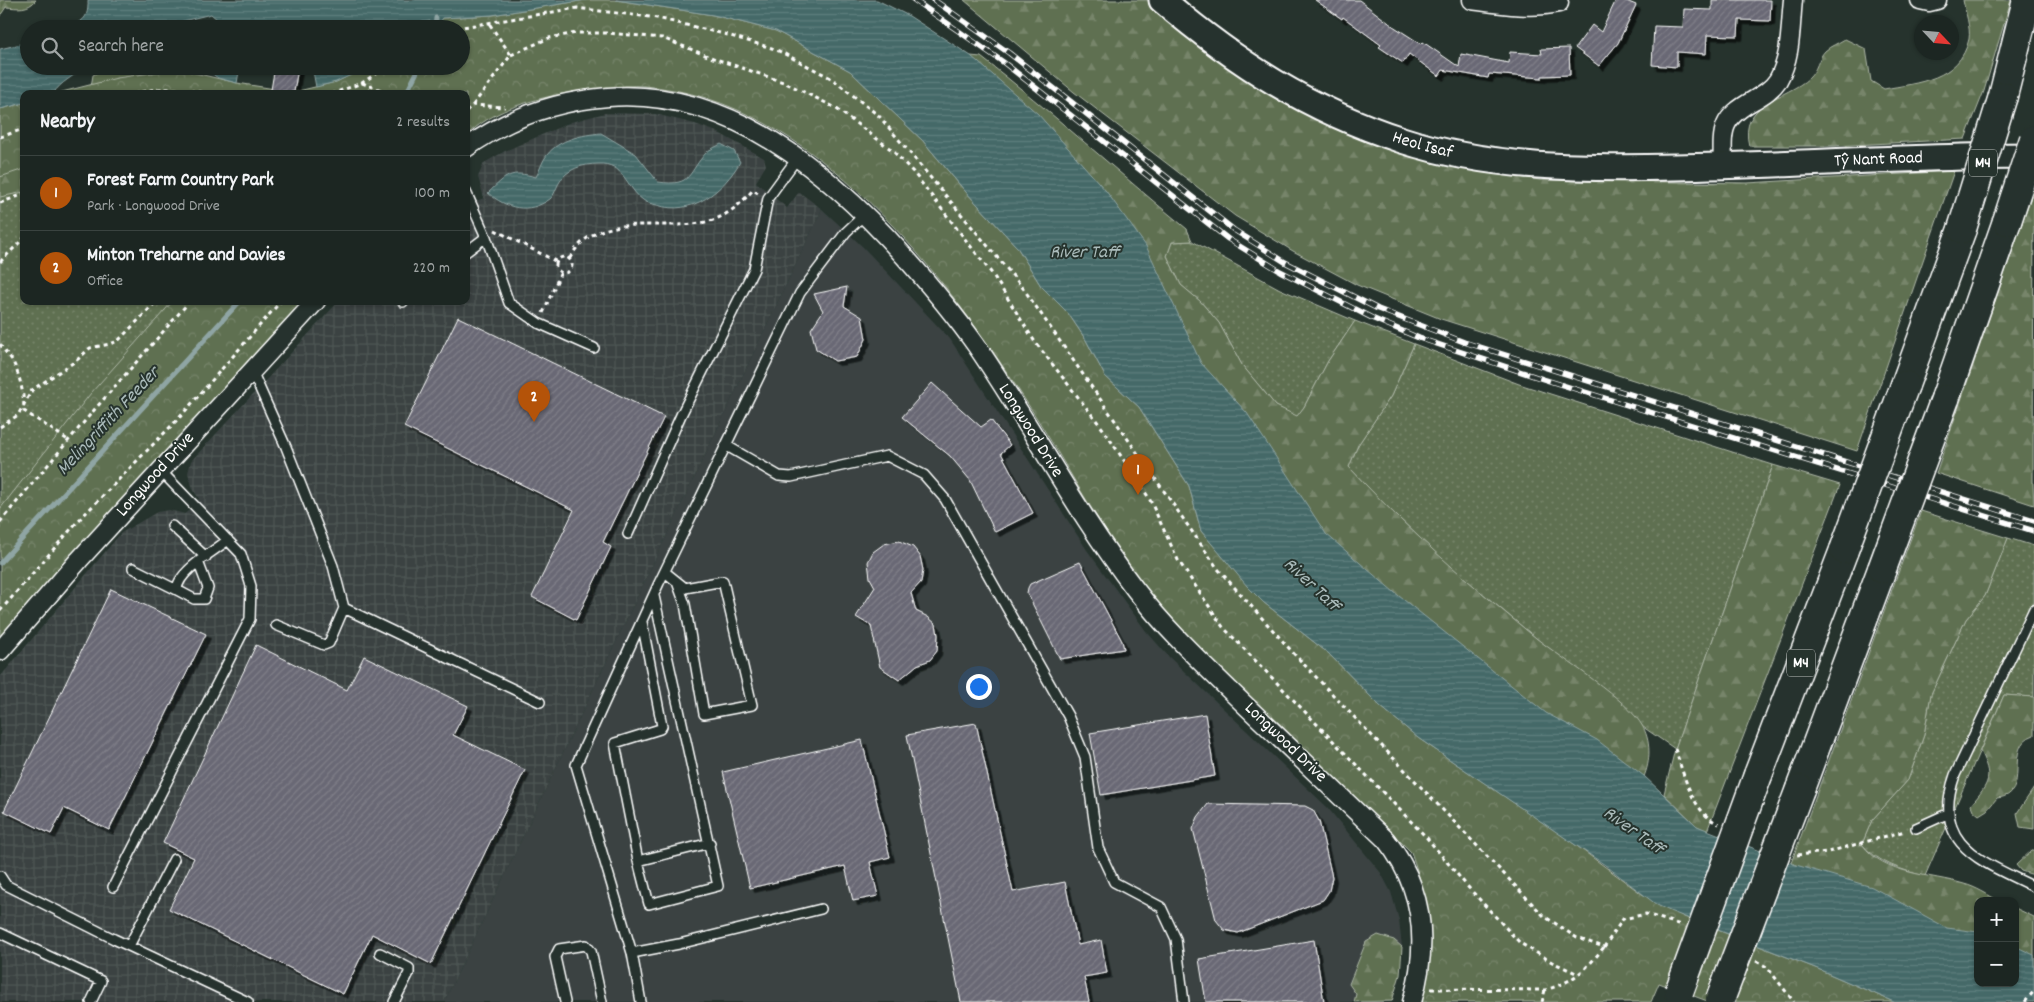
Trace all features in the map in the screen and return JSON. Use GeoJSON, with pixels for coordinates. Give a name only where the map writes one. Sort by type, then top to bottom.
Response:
{"type":"FeatureCollection","features":[{"type":"Feature","properties":{"kind":"highway","name":"M4"},"geometry":{"type":"LineString","coordinates":[[1677,997],[1962,229],[2003,96],[2028,0]]}},
{"type":"Feature","properties":{"kind":"highway","name":"M4"},"geometry":{"type":"LineString","coordinates":[[1719,1001],[1945,399],[2034,139]]}},
{"type":"Feature","properties":{"kind":"main road","name":"Heol Isaf"},"geometry":{"type":"LineString","coordinates":[[1162,0],[1229,54],[1290,94],[1344,119],[1404,141],[1469,156],[1564,168],[1723,167]]}},
{"type":"Feature","properties":{"kind":"main road","name":"Tŷ Nant Road"},"geometry":{"type":"LineString","coordinates":[[1723,167],[1958,156],[2034,156]]}},
{"type":"Feature","properties":{"kind":"street"},"geometry":{"type":"LineString","coordinates":[[1472,0],[1509,5],[1546,6],[1559,4]]}},
{"type":"Feature","properties":{"kind":"street"},"geometry":{"type":"LineString","coordinates":[[1723,167],[1722,140],[1727,120],[1735,111],[1771,88],[1783,70],[1789,47],[1793,0]]}},
{"type":"Feature","properties":{"kind":"street"},"geometry":{"type":"LineString","coordinates":[[1920,0],[1929,2],[1937,0]]}},
{"type":"Feature","properties":{"kind":"street","name":"Longwood Drive"},"geometry":{"type":"LineString","coordinates":[[470,145],[495,129],[536,112],[575,102],[631,96],[681,103],[727,118],[769,138],[798,157],[865,214],[921,275],[975,344],[1112,560],[1151,609],[1195,657],[1386,840],[1399,857],[1412,884],[1422,926],[1420,970],[1414,996]]}},
{"type":"Feature","properties":{"kind":"street","name":"Longwood Drive"},"geometry":{"type":"LineString","coordinates":[[0,651],[160,470],[312,305]]}},
{"type":"Feature","properties":{"kind":"lane"},"geometry":{"type":"LineString","coordinates":[[628,534],[681,415],[754,269],[768,198],[798,157]]}},
{"type":"Feature","properties":{"kind":"lane"},"geometry":{"type":"LineString","coordinates":[[470,201],[486,237],[509,304],[538,322],[594,348]]}},
{"type":"Feature","properties":{"kind":"lane"},"geometry":{"type":"LineString","coordinates":[[639,1002],[632,952],[576,765],[665,572],[800,293],[846,232],[865,214]]}},
{"type":"Feature","properties":{"kind":"lane"},"geometry":{"type":"LineString","coordinates":[[470,249],[486,237]]}},
{"type":"Feature","properties":{"kind":"lane"},"geometry":{"type":"LineString","coordinates":[[252,370],[286,447],[333,566],[344,608],[329,643],[324,645],[276,625]]}},
{"type":"Feature","properties":{"kind":"lane"},"geometry":{"type":"LineString","coordinates":[[727,446],[779,476],[791,477],[887,456],[924,475],[945,499],[1068,716],[1085,757],[1098,848],[1114,882],[1161,907],[1176,939],[1184,1002]]}},
{"type":"Feature","properties":{"kind":"lane"},"geometry":{"type":"LineString","coordinates":[[114,887],[250,619],[251,586],[241,554],[160,470]]}},
{"type":"Feature","properties":{"kind":"lane"},"geometry":{"type":"LineString","coordinates":[[133,568],[194,599],[204,599],[208,588],[202,560],[172,526]]}},
{"type":"Feature","properties":{"kind":"lane"},"geometry":{"type":"LineString","coordinates":[[177,590],[177,583],[187,571],[228,540]]}},
{"type":"Feature","properties":{"kind":"lane"},"geometry":{"type":"LineString","coordinates":[[665,572],[685,588],[723,581],[752,705],[704,714],[685,604],[677,582]]}},
{"type":"Feature","properties":{"kind":"lane"},"geometry":{"type":"LineString","coordinates":[[642,622],[662,726],[660,729],[615,743],[638,861],[649,904],[718,886],[654,596]]}},
{"type":"Feature","properties":{"kind":"lane"},"geometry":{"type":"LineString","coordinates":[[344,608],[540,702]]}},
{"type":"Feature","properties":{"kind":"lane"},"geometry":{"type":"LineString","coordinates":[[2034,609],[1955,775],[1949,792],[1947,814],[1953,833],[1964,848],[1986,863],[2034,887]]}},
{"type":"Feature","properties":{"kind":"lane"},"geometry":{"type":"LineString","coordinates":[[1916,828],[1947,814]]}},
{"type":"Feature","properties":{"kind":"lane"},"geometry":{"type":"LineString","coordinates":[[638,861],[710,843]]}},
{"type":"Feature","properties":{"kind":"lane"},"geometry":{"type":"LineString","coordinates":[[129,946],[174,859]]}},
{"type":"Feature","properties":{"kind":"lane"},"geometry":{"type":"LineString","coordinates":[[0,876],[6,884],[129,946],[248,1002]]}},
{"type":"Feature","properties":{"kind":"lane"},"geometry":{"type":"LineString","coordinates":[[632,952],[679,944],[822,909]]}},
{"type":"Feature","properties":{"kind":"lane"},"geometry":{"type":"LineString","coordinates":[[0,932],[101,981],[91,1002]]}},
{"type":"Feature","properties":{"kind":"lane"},"geometry":{"type":"LineString","coordinates":[[565,1002],[555,956],[559,949],[581,944],[586,944],[591,951],[602,1002]]}},
{"type":"Feature","properties":{"kind":"lane"},"geometry":{"type":"LineString","coordinates":[[380,954],[409,968],[394,1002]]}},
{"type":"Feature","properties":{"kind":"path"},"geometry":{"type":"LineString","coordinates":[[470,26],[577,8],[657,18],[724,34],[775,49],[830,78],[879,116],[1023,288],[1218,569],[1296,656],[1544,916],[1577,938],[1604,947]]}},
{"type":"Feature","properties":{"kind":"path"},"geometry":{"type":"LineString","coordinates":[[488,22],[510,55]]}},
{"type":"Feature","properties":{"kind":"path"},"geometry":{"type":"LineString","coordinates":[[470,107],[510,55],[549,38],[576,33],[608,33],[662,38],[786,83],[826,103],[892,150],[913,172],[993,274],[1035,342],[1103,430],[1149,498],[1178,560],[1223,627],[1427,838],[1467,886],[1520,943],[1552,962],[1578,974]]}},
{"type":"Feature","properties":{"kind":"path"},"geometry":{"type":"LineString","coordinates":[[342,90],[362,83],[374,75]]}},
{"type":"Feature","properties":{"kind":"path"},"geometry":{"type":"LineString","coordinates":[[362,83],[381,90]]}},
{"type":"Feature","properties":{"kind":"path"},"geometry":{"type":"LineString","coordinates":[[147,90],[174,88],[187,90]]}},
{"type":"Feature","properties":{"kind":"path"},"geometry":{"type":"LineString","coordinates":[[0,137],[20,130]]}},
{"type":"Feature","properties":{"kind":"path"},"geometry":{"type":"LineString","coordinates":[[570,258],[564,256],[557,262],[557,268],[561,272],[567,272],[571,269],[572,262],[570,258],[575,248],[601,231],[623,225],[689,225],[712,220],[727,214],[753,190],[768,198]]}},
{"type":"Feature","properties":{"kind":"path"},"geometry":{"type":"LineString","coordinates":[[0,203],[20,196]]}},
{"type":"Feature","properties":{"kind":"path"},"geometry":{"type":"LineString","coordinates":[[479,222],[557,262]]}},
{"type":"Feature","properties":{"kind":"path"},"geometry":{"type":"LineString","coordinates":[[0,262],[20,242]]}},
{"type":"Feature","properties":{"kind":"path"},"geometry":{"type":"LineString","coordinates":[[538,322],[561,272]]}},
{"type":"Feature","properties":{"kind":"path"},"geometry":{"type":"LineString","coordinates":[[0,427],[18,416],[32,390],[85,354],[90,348],[110,344],[118,340],[153,305]]}},
{"type":"Feature","properties":{"kind":"path"},"geometry":{"type":"LineString","coordinates":[[0,522],[68,440],[186,305]]}},
{"type":"Feature","properties":{"kind":"path"},"geometry":{"type":"LineString","coordinates":[[0,611],[78,521],[180,417],[278,305]]}},
{"type":"Feature","properties":{"kind":"path"},"geometry":{"type":"LineString","coordinates":[[0,344],[12,360],[18,375],[24,410],[32,418],[68,440]]}},
{"type":"Feature","properties":{"kind":"path"},"geometry":{"type":"LineString","coordinates":[[1414,996],[1545,990],[1561,985],[1585,971],[1623,919],[1646,914],[1670,920],[1688,928]]}},
{"type":"Feature","properties":{"kind":"path"},"geometry":{"type":"LineString","coordinates":[[1749,958],[1767,967],[1794,1002]]}},
{"type":"Feature","properties":{"kind":"path"},"geometry":{"type":"LineString","coordinates":[[1542,1002],[1545,990]]}},
{"type":"Feature","properties":{"kind":"path"},"geometry":{"type":"LineString","coordinates":[[2025,1002],[2034,991]]}},
{"type":"Feature","properties":{"kind":"shaded area"},"geometry":{"type":"Polygon","coordinates":[[[605,113],[655,114],[695,124],[717,132],[764,158],[766,165],[756,182],[787,208],[799,192],[822,209],[444,1002],[0,1002],[0,677],[121,533],[157,512],[169,510],[185,514],[199,499],[193,489],[188,473],[191,461],[335,305],[470,305],[470,203],[484,198],[478,177],[484,163],[505,151],[571,122],[605,113]]]}},
{"type":"Feature","properties":{"kind":"shaded area"},"geometry":{"type":"Polygon","coordinates":[[[822,209],[863,247],[950,339],[1087,550],[1146,631],[1169,657],[1327,807],[1381,873],[1391,892],[1399,920],[1402,947],[1400,975],[1392,1002],[444,1002],[822,209]]]}},
{"type":"Feature","properties":{"kind":"green space"},"geometry":{"type":"Polygon","coordinates":[[[0,0],[36,0],[26,7],[6,7],[0,16],[0,0]]]}},
{"type":"Feature","properties":{"kind":"green space"},"geometry":{"type":"Polygon","coordinates":[[[586,0],[616,0],[713,15],[776,31],[850,71],[923,141],[965,191],[1017,247],[1041,286],[1068,313],[1086,340],[1105,376],[1139,407],[1189,486],[1201,531],[1263,602],[1328,653],[1379,705],[1418,738],[1566,838],[1642,894],[1684,917],[1818,969],[1894,1002],[1710,1002],[1659,983],[1651,1002],[1422,1002],[1428,961],[1429,926],[1423,892],[1411,852],[1217,666],[1156,600],[1122,555],[1031,409],[959,305],[917,252],[870,203],[820,159],[765,123],[707,98],[644,86],[588,90],[531,101],[495,115],[470,133],[470,90],[302,90],[336,82],[351,75],[470,75],[470,20],[440,20],[443,18],[492,15],[586,0]]]}},
{"type":"Feature","properties":{"kind":"green space"},"geometry":{"type":"Polygon","coordinates":[[[964,0],[1152,0],[1397,146],[1428,161],[1463,169],[1540,180],[1747,183],[1954,171],[1857,451],[1441,319],[1357,285],[1293,251],[1235,216],[1074,92],[964,0]]]}},
{"type":"Feature","properties":{"kind":"green space"},"geometry":{"type":"Polygon","coordinates":[[[1963,0],[2011,0],[1984,91],[1965,139],[1834,146],[1749,146],[1747,131],[1750,120],[1757,111],[1766,103],[1809,78],[1825,51],[1845,39],[1866,49],[1871,81],[1884,89],[1923,81],[1947,71],[1957,63],[1964,53],[1969,39],[1969,25],[1963,0]]]}},
{"type":"Feature","properties":{"kind":"green space"},"geometry":{"type":"Polygon","coordinates":[[[971,56],[981,57],[1187,229],[1192,241],[1172,242],[1167,256],[1181,285],[1200,301],[1219,323],[1242,365],[1276,406],[1297,416],[1304,407],[1328,361],[1355,321],[1414,344],[1391,396],[1358,445],[1349,467],[1393,512],[1463,577],[1536,638],[1624,704],[1643,727],[1648,740],[1647,768],[1642,781],[1628,780],[1332,552],[971,56]]]}},
{"type":"Feature","properties":{"kind":"green space"},"geometry":{"type":"Polygon","coordinates":[[[93,75],[179,75],[225,90],[84,90],[91,87],[93,75]]]}},
{"type":"Feature","properties":{"kind":"green space"},"geometry":{"type":"Polygon","coordinates":[[[137,75],[203,75],[281,90],[70,90],[137,75]]]}},
{"type":"Feature","properties":{"kind":"green space"},"geometry":{"type":"Polygon","coordinates":[[[0,104],[20,105],[20,193],[0,197],[0,104]]]}},
{"type":"Feature","properties":{"kind":"green space"},"geometry":{"type":"Polygon","coordinates":[[[20,104],[20,170],[0,177],[0,109],[20,104]]]}},
{"type":"Feature","properties":{"kind":"green space"},"geometry":{"type":"Polygon","coordinates":[[[20,170],[20,305],[170,305],[0,509],[0,177],[20,170]]]}},
{"type":"Feature","properties":{"kind":"green space"},"geometry":{"type":"Polygon","coordinates":[[[2034,188],[2033,484],[2034,505],[1936,473],[2034,188]]]}},
{"type":"Feature","properties":{"kind":"green space"},"geometry":{"type":"Polygon","coordinates":[[[1192,241],[1280,289],[1355,321],[1328,361],[1297,417],[1276,406],[1242,365],[1219,323],[1200,301],[1181,285],[1167,256],[1172,242],[1192,241]]]}},
{"type":"Feature","properties":{"kind":"green space"},"geometry":{"type":"Polygon","coordinates":[[[169,305],[305,305],[101,522],[0,638],[0,509],[91,393],[169,305]]]}},
{"type":"Feature","properties":{"kind":"green space"},"geometry":{"type":"Polygon","coordinates":[[[1414,344],[1519,384],[1773,465],[1675,749],[1643,727],[1622,703],[1537,639],[1444,561],[1376,496],[1349,467],[1358,445],[1391,396],[1414,344]]]}},
{"type":"Feature","properties":{"kind":"green space"},"geometry":{"type":"Polygon","coordinates":[[[1773,465],[1840,485],[1707,831],[1697,826],[1664,794],[1675,749],[1773,465]]]}},
{"type":"Feature","properties":{"kind":"green space"},"geometry":{"type":"Polygon","coordinates":[[[1921,511],[2008,538],[1985,596],[1966,619],[1931,694],[1924,735],[1908,780],[1872,820],[1862,844],[1871,854],[1895,868],[1968,885],[1992,897],[1974,897],[1974,947],[1791,863],[1921,511]]]}},
{"type":"Feature","properties":{"kind":"green space"},"geometry":{"type":"Polygon","coordinates":[[[2008,538],[2034,546],[2034,697],[2004,695],[1925,876],[1917,874],[1883,861],[1862,844],[1872,820],[1908,780],[1924,735],[1931,694],[1966,619],[1985,596],[2008,538]]]}},
{"type":"Feature","properties":{"kind":"green space"},"geometry":{"type":"Polygon","coordinates":[[[2004,695],[2034,697],[2034,735],[2024,741],[2020,749],[2014,788],[2008,795],[1997,798],[1987,810],[1979,815],[1973,810],[1971,805],[1988,780],[1987,768],[1980,751],[2004,695]]]}},
{"type":"Feature","properties":{"kind":"green space"},"geometry":{"type":"Polygon","coordinates":[[[2034,788],[2034,829],[2020,827],[2017,813],[2034,788]]]}},
{"type":"Feature","properties":{"kind":"green space"},"geometry":{"type":"Polygon","coordinates":[[[2034,850],[2034,875],[2021,871],[2016,865],[2034,850]]]}},
{"type":"Feature","properties":{"kind":"green space"},"geometry":{"type":"Polygon","coordinates":[[[2019,910],[2034,917],[2034,971],[2019,964],[2019,910]]]}},
{"type":"Feature","properties":{"kind":"green space"},"geometry":{"type":"Polygon","coordinates":[[[1378,935],[1394,940],[1402,947],[1400,975],[1392,1001],[1354,1002],[1356,994],[1349,984],[1366,942],[1378,935]]]}},
{"type":"Feature","properties":{"kind":"water"},"geometry":{"type":"Polygon","coordinates":[[[88,0],[586,0],[492,15],[443,18],[442,20],[218,20],[211,14],[187,20],[82,20],[87,14],[88,0]]]}},
{"type":"Feature","properties":{"kind":"water","name":"River Taff"},"geometry":{"type":"Polygon","coordinates":[[[616,0],[877,0],[909,16],[971,56],[1038,114],[1106,191],[1146,246],[1201,363],[1247,413],[1326,534],[1394,592],[1546,713],[1597,740],[1644,776],[1697,826],[1796,865],[1872,887],[1947,928],[1974,931],[1974,987],[2019,987],[2019,948],[2034,955],[2034,1002],[1894,1002],[1818,969],[1672,912],[1657,905],[1605,865],[1418,738],[1379,705],[1328,653],[1263,602],[1247,586],[1201,531],[1189,486],[1139,407],[1105,376],[1086,340],[1068,313],[1041,286],[1017,247],[965,191],[923,141],[850,71],[776,31],[713,15],[616,0]]]}},
{"type":"Feature","properties":{"kind":"water"},"geometry":{"type":"Polygon","coordinates":[[[20,44],[20,75],[74,75],[56,90],[20,90],[20,104],[0,109],[0,49],[20,44]]]}},
{"type":"Feature","properties":{"kind":"water"},"geometry":{"type":"Polygon","coordinates":[[[214,75],[238,75],[237,83],[218,78],[214,75]]]}},
{"type":"Feature","properties":{"kind":"water"},"geometry":{"type":"Polygon","coordinates":[[[314,75],[351,75],[336,82],[316,87],[314,75]]]}},
{"type":"Feature","properties":{"kind":"water"},"geometry":{"type":"Polygon","coordinates":[[[601,133],[636,154],[658,182],[670,183],[684,180],[707,152],[721,144],[734,151],[740,162],[716,191],[694,204],[682,207],[670,208],[644,201],[637,195],[619,171],[607,164],[587,165],[570,171],[562,178],[551,198],[534,207],[518,208],[510,206],[488,193],[505,178],[514,174],[536,177],[547,155],[558,145],[579,137],[601,133]]]}},
{"type":"Feature","properties":{"kind":"building"},"geometry":{"type":"Polygon","coordinates":[[[1315,0],[1359,0],[1393,26],[1421,44],[1423,42],[1459,67],[1461,54],[1509,63],[1510,52],[1542,54],[1541,49],[1569,48],[1570,75],[1542,76],[1542,78],[1489,74],[1488,78],[1443,70],[1439,76],[1409,54],[1403,63],[1379,47],[1381,45],[1343,17],[1342,19],[1315,0]]]}},
{"type":"Feature","properties":{"kind":"building"},"geometry":{"type":"Polygon","coordinates":[[[1616,0],[1624,0],[1636,5],[1618,43],[1599,66],[1575,48],[1592,25],[1601,32],[1616,0]]]}},
{"type":"Feature","properties":{"kind":"building"},"geometry":{"type":"Polygon","coordinates":[[[1712,0],[1771,0],[1770,21],[1739,20],[1738,36],[1707,35],[1706,54],[1677,52],[1677,67],[1652,65],[1654,26],[1683,27],[1684,9],[1712,10],[1712,0]]]}},
{"type":"Feature","properties":{"kind":"building"},"geometry":{"type":"Polygon","coordinates":[[[274,75],[297,75],[294,90],[271,90],[274,75]]]}},
{"type":"Feature","properties":{"kind":"building"},"geometry":{"type":"Polygon","coordinates":[[[847,287],[844,306],[862,317],[866,339],[857,357],[835,361],[816,349],[811,329],[823,311],[814,294],[847,287]]]}},
{"type":"Feature","properties":{"kind":"building"},"geometry":{"type":"Polygon","coordinates":[[[458,317],[664,417],[603,542],[611,547],[576,620],[532,597],[574,510],[404,427],[458,317]]]}},
{"type":"Feature","properties":{"kind":"building"},"geometry":{"type":"Polygon","coordinates":[[[932,383],[981,427],[991,420],[1010,445],[1001,453],[1033,513],[995,532],[970,480],[950,456],[902,417],[932,383]]]}},
{"type":"Feature","properties":{"kind":"building"},"geometry":{"type":"Polygon","coordinates":[[[899,541],[913,547],[920,556],[923,570],[921,582],[911,593],[916,611],[928,617],[936,624],[938,635],[937,651],[930,660],[917,665],[899,680],[880,667],[871,626],[856,617],[875,587],[870,578],[868,562],[873,552],[884,544],[899,541]]]}},
{"type":"Feature","properties":{"kind":"building"},"geometry":{"type":"Polygon","coordinates":[[[1080,562],[1122,641],[1124,649],[1060,659],[1027,593],[1028,588],[1030,584],[1080,562]]]}},
{"type":"Feature","properties":{"kind":"building"},"geometry":{"type":"Polygon","coordinates":[[[111,589],[206,634],[109,830],[64,808],[51,834],[4,811],[111,589]]]}},
{"type":"Feature","properties":{"kind":"building"},"geometry":{"type":"Polygon","coordinates":[[[256,645],[347,690],[364,656],[468,706],[453,735],[525,770],[431,964],[372,934],[343,994],[169,909],[194,858],[163,843],[256,645]]]}},
{"type":"Feature","properties":{"kind":"building"},"geometry":{"type":"Polygon","coordinates":[[[1205,714],[1215,776],[1101,795],[1090,733],[1205,714]]]}},
{"type":"Feature","properties":{"kind":"building"},"geometry":{"type":"Polygon","coordinates":[[[976,723],[1013,892],[1065,882],[1078,945],[1101,940],[1107,973],[1084,977],[1089,1002],[961,1002],[907,735],[976,723]]]}},
{"type":"Feature","properties":{"kind":"building"},"geometry":{"type":"Polygon","coordinates":[[[862,740],[890,857],[870,862],[878,896],[853,901],[845,866],[750,888],[723,772],[862,740]]]}},
{"type":"Feature","properties":{"kind":"building"},"geometry":{"type":"Polygon","coordinates":[[[1208,804],[1305,806],[1313,810],[1319,821],[1332,877],[1329,891],[1323,900],[1238,933],[1224,930],[1216,920],[1193,829],[1198,817],[1208,804]]]}},
{"type":"Feature","properties":{"kind":"building"},"geometry":{"type":"Polygon","coordinates":[[[1314,940],[1324,1002],[1206,1002],[1199,959],[1314,940]]]}},
{"type":"Feature","properties":{"kind":"waterway","name":"Melingriffith Feeder"},"geometry":{"type":"LineString","coordinates":[[408,90],[416,75]]}},
{"type":"Feature","properties":{"kind":"waterway","name":"Melingriffith Feeder"},"geometry":{"type":"LineString","coordinates":[[0,563],[236,305]]}},
{"type":"Feature","properties":{"kind":"railway"},"geometry":{"type":"LineString","coordinates":[[914,0],[1003,62],[1228,239],[1280,271],[1374,319],[1419,338],[1543,379],[2034,531]]}},
{"type":"Feature","properties":{"kind":"railway"},"geometry":{"type":"LineString","coordinates":[[934,0],[1009,53],[1234,230],[1285,262],[1378,309],[1464,342],[2034,521]]}},
{"type":"Feature","properties":{"kind":"place","name":"Minton Treharne and Davies"},"geometry":{"type":"Point","coordinates":[534,422]}},
{"type":"Feature","properties":{"kind":"place","name":"Forest Farm Country Park"},"geometry":{"type":"Point","coordinates":[1138,495]}}]}
